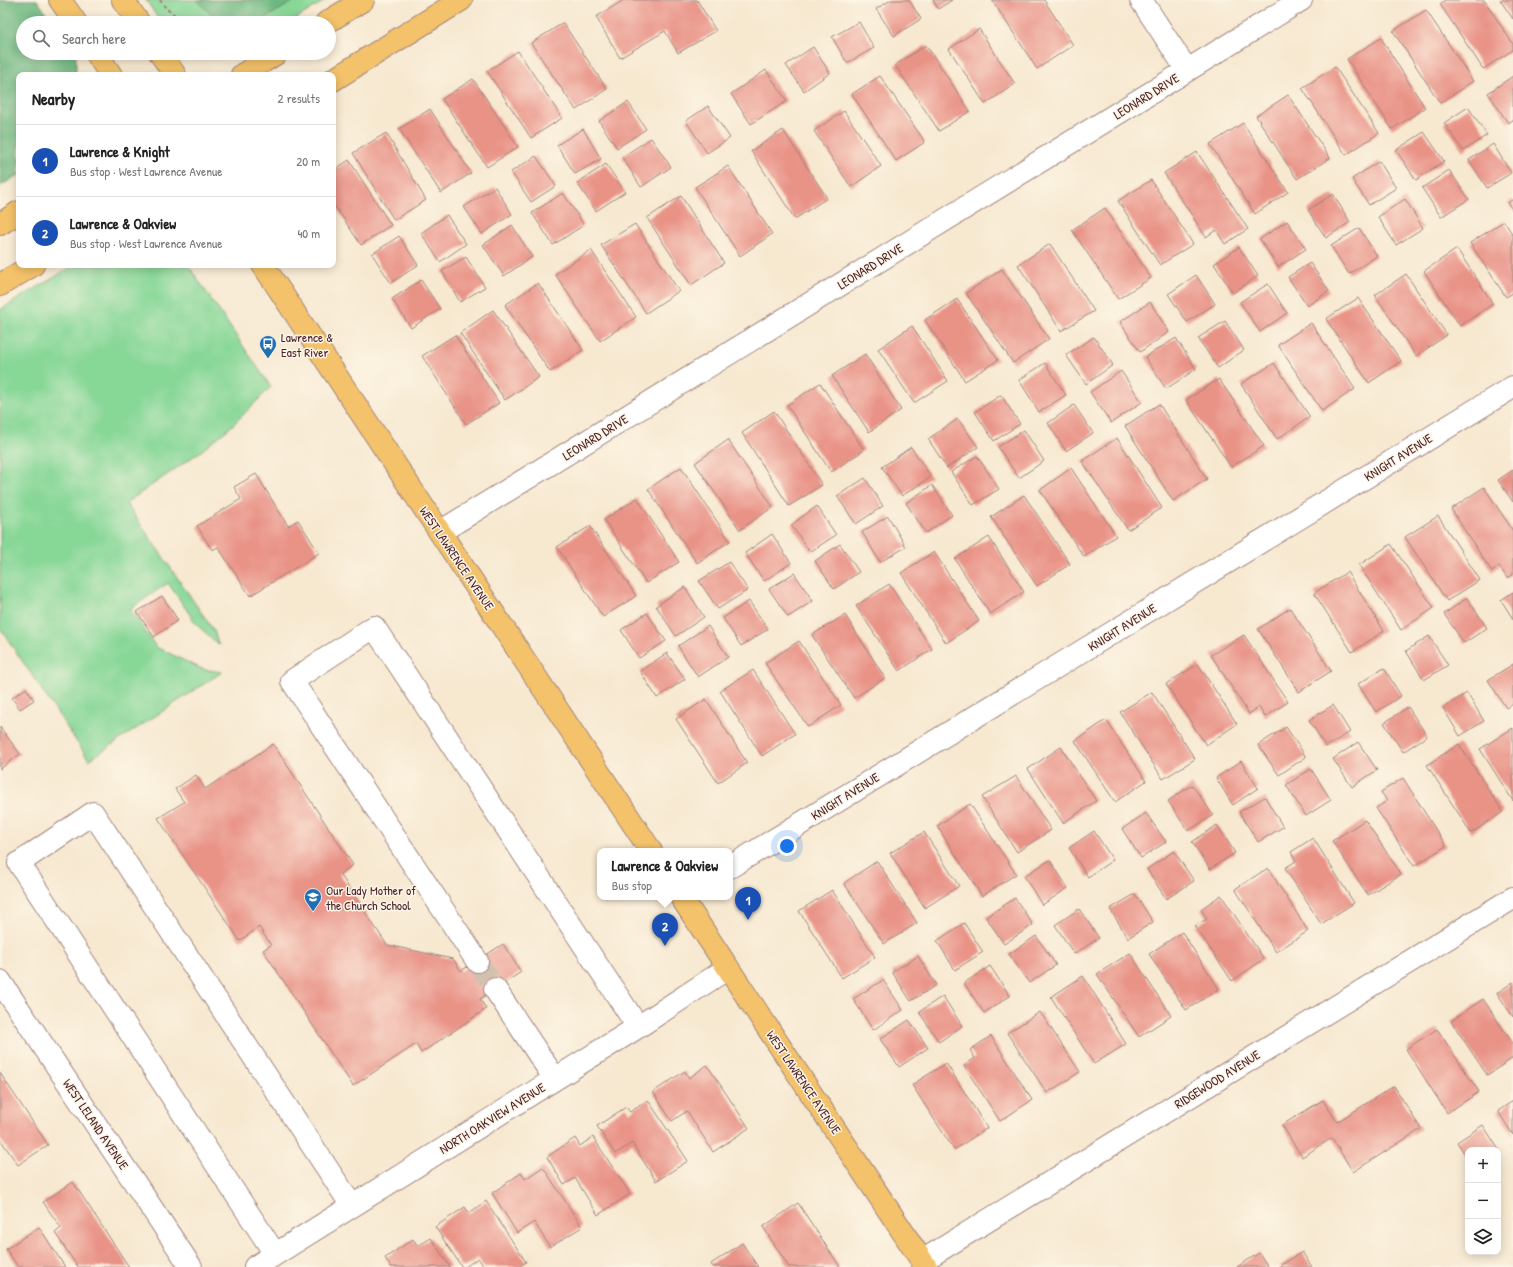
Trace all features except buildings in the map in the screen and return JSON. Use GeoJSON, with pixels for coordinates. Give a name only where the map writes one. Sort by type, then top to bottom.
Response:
{"type":"FeatureCollection","features":[{"type":"Feature","properties":{"kind":"main road"},"geometry":{"type":"LineString","coordinates":[[60,0],[71,16]]}},
{"type":"Feature","properties":{"kind":"main road"},"geometry":{"type":"LineString","coordinates":[[123,0],[134,16]]}},
{"type":"Feature","properties":{"kind":"main road"},"geometry":{"type":"LineString","coordinates":[[336,17],[363,0]]}},
{"type":"Feature","properties":{"kind":"main road"},"geometry":{"type":"LineString","coordinates":[[336,78],[461,0]]}},
{"type":"Feature","properties":{"kind":"main road"},"geometry":{"type":"LineString","coordinates":[[101,60],[110,72]]}},
{"type":"Feature","properties":{"kind":"main road"},"geometry":{"type":"LineString","coordinates":[[165,60],[173,72]]}},
{"type":"Feature","properties":{"kind":"main road"},"geometry":{"type":"LineString","coordinates":[[247,72],[266,60]]}},
{"type":"Feature","properties":{"kind":"main road"},"geometry":{"type":"LineString","coordinates":[[0,224],[16,214]]}},
{"type":"Feature","properties":{"kind":"main road"},"geometry":{"type":"LineString","coordinates":[[0,285],[28,268]]}},
{"type":"Feature","properties":{"kind":"main road","name":"WEST LAWRENCE AVENUE"},"geometry":{"type":"LineString","coordinates":[[265,268],[649,848]]}},
{"type":"Feature","properties":{"kind":"main road","name":"WEST LAWRENCE AVENUE"},"geometry":{"type":"LineString","coordinates":[[683,900],[924,1264]]}},
{"type":"Feature","properties":{"kind":"street"},"geometry":{"type":"LineString","coordinates":[[1141,0],[1187,70]]}},
{"type":"Feature","properties":{"kind":"street","name":"LEONARD DRIVE"},"geometry":{"type":"LineString","coordinates":[[440,532],[1301,0]]}},
{"type":"Feature","properties":{"kind":"street","name":"KNIGHT AVENUE"},"geometry":{"type":"LineString","coordinates":[[733,865],[1513,387]]}},
{"type":"Feature","properties":{"kind":"street"},"geometry":{"type":"LineString","coordinates":[[477,961],[292,681],[374,626],[638,1027]]}},
{"type":"Feature","properties":{"kind":"street"},"geometry":{"type":"LineString","coordinates":[[275,1254],[19,863],[93,813],[352,1206]]}},
{"type":"Feature","properties":{"kind":"street","name":"RIDGEWOOD AVENUE"},"geometry":{"type":"LineString","coordinates":[[924,1264],[1513,898]]}},
{"type":"Feature","properties":{"kind":"street","name":"NORTH OAKVIEW AVENUE"},"geometry":{"type":"LineString","coordinates":[[255,1267],[638,1027],[728,968]]}},
{"type":"Feature","properties":{"kind":"street","name":"WEST LELAND AVENUE"},"geometry":{"type":"LineString","coordinates":[[1,983],[191,1267]]}},
{"type":"Feature","properties":{"kind":"street"},"geometry":{"type":"LineString","coordinates":[[495,988],[555,1079]]}},
{"type":"Feature","properties":{"kind":"path"},"geometry":{"type":"LineString","coordinates":[[160,0],[166,8],[176,16]]}},
{"type":"Feature","properties":{"kind":"green space"},"geometry":{"type":"Polygon","coordinates":[[[0,0],[37,0],[48,16],[16,16],[16,60],[76,60],[76,72],[16,72],[16,177],[0,186],[0,0]]]}},
{"type":"Feature","properties":{"kind":"green space"},"geometry":{"type":"Polygon","coordinates":[[[146,0],[326,0],[300,16],[156,16],[146,0]]]}},
{"type":"Feature","properties":{"kind":"green space"},"geometry":{"type":"Polygon","coordinates":[[[197,0],[296,0],[269,16],[212,16],[197,0]]]}},
{"type":"Feature","properties":{"kind":"green space"},"geometry":{"type":"Polygon","coordinates":[[[69,268],[190,268],[271,387],[234,424],[200,452],[126,503],[214,631],[219,645],[197,625],[168,583],[130,609],[156,647],[202,669],[222,672],[89,760],[0,628],[0,310],[69,268]]]}},
{"type":"Feature","properties":{"kind":"tunnel"},"geometry":{"type":"LineString","coordinates":[[477,961],[495,989]]}},
{"type":"Feature","properties":{"kind":"place","name":"Lawrence & East River"},"geometry":{"type":"Point","coordinates":[268,359]}},
{"type":"Feature","properties":{"kind":"place","name":"Our Lady Mother of the Church School"},"geometry":{"type":"Point","coordinates":[313,912]}},
{"type":"Feature","properties":{"kind":"place","name":"Lawrence & Knight"},"geometry":{"type":"Point","coordinates":[748,920]}},
{"type":"Feature","properties":{"kind":"place","name":"Lawrence & Oakview"},"geometry":{"type":"Point","coordinates":[665,946]}}]}
